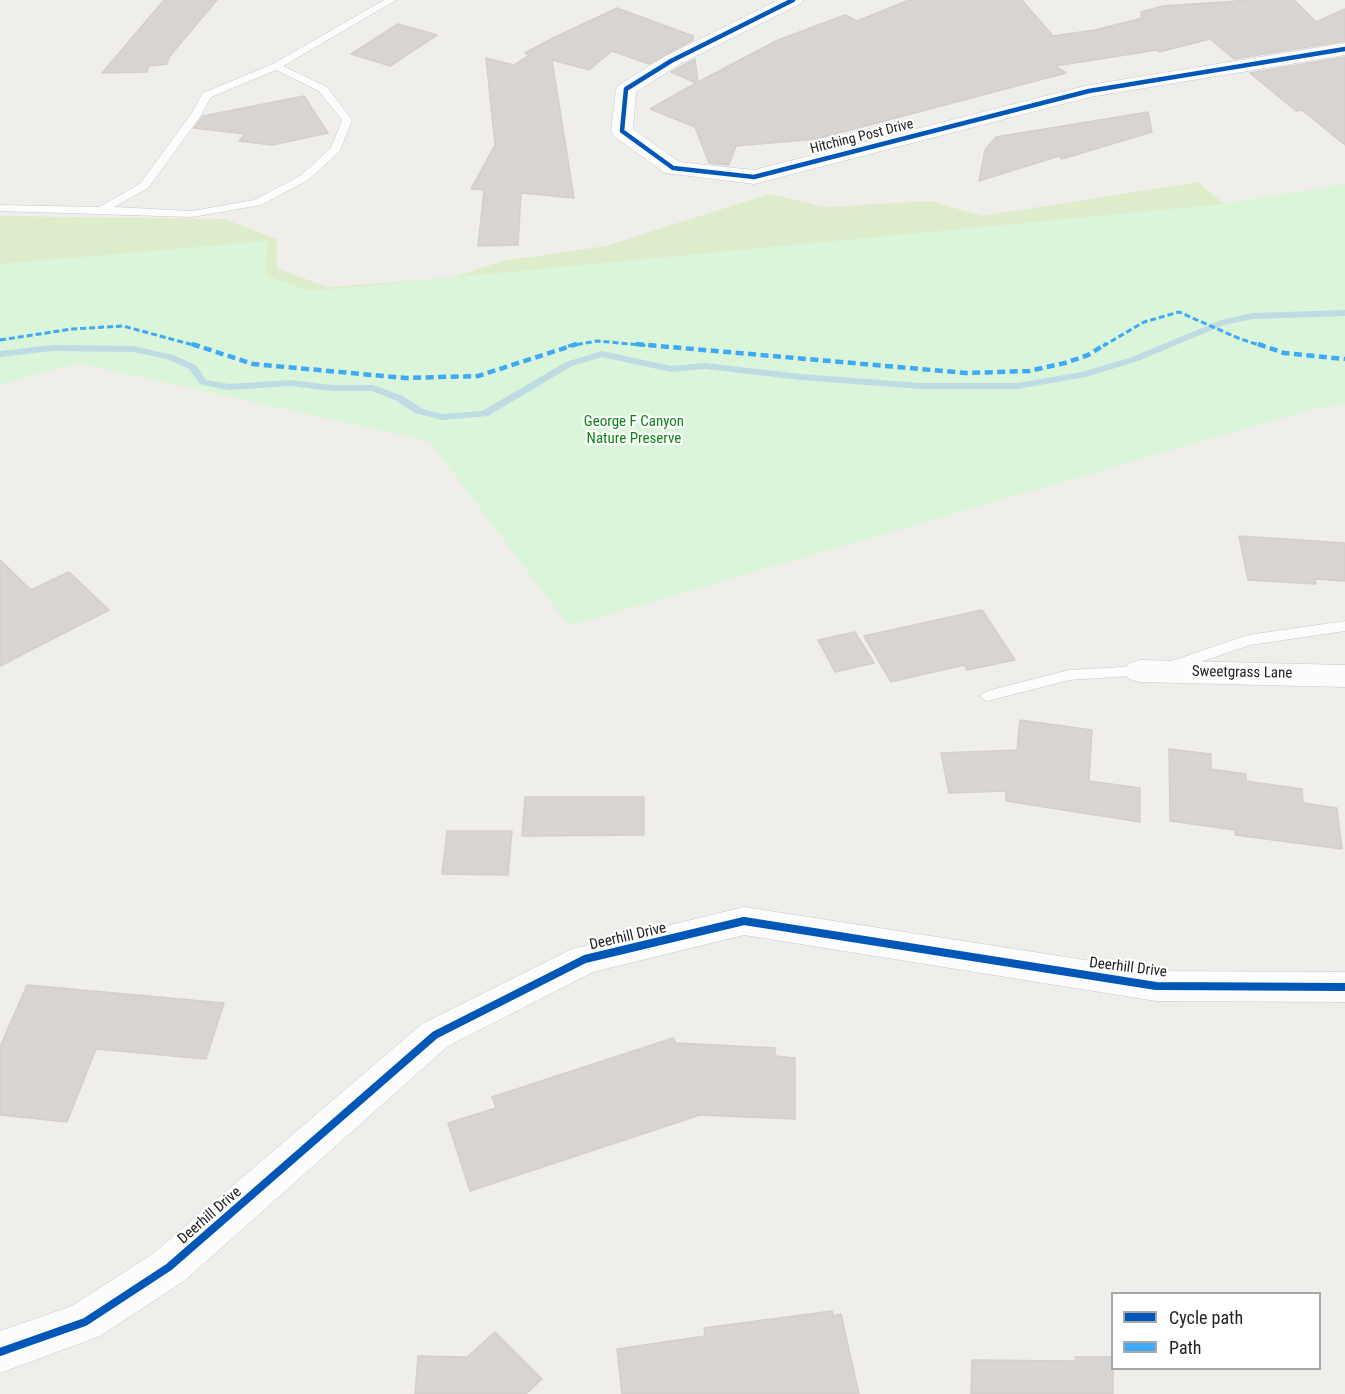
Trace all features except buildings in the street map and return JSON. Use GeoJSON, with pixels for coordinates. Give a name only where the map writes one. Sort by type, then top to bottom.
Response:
{"type":"FeatureCollection","features":[{"type":"Feature","properties":{"kind":"street","name":"Hitching Post Drive"},"geometry":{"type":"LineString","coordinates":[[793,0],[671,61],[626,89],[622,132],[673,168],[754,177],[1089,91],[1345,49]]}},
{"type":"Feature","properties":{"kind":"street","name":"Sweetgrass Lane"},"geometry":{"type":"LineString","coordinates":[[1148,671],[1345,676]]}},
{"type":"Feature","properties":{"kind":"street","name":"Deerhill Drive"},"geometry":{"type":"LineString","coordinates":[[0,1352],[85,1322],[169,1267],[435,1035],[585,959],[744,921],[1156,986],[1345,987]]}},
{"type":"Feature","properties":{"kind":"lane"},"geometry":{"type":"LineString","coordinates":[[101,210],[144,186],[196,115],[207,95],[276,66],[391,0]]}},
{"type":"Feature","properties":{"kind":"lane"},"geometry":{"type":"LineString","coordinates":[[0,208],[192,214],[257,203],[304,178],[336,149],[347,120],[323,89],[276,66]]}},
{"type":"Feature","properties":{"kind":"lane"},"geometry":{"type":"LineString","coordinates":[[987,696],[1069,675],[1148,671],[1248,640],[1345,626]]}},
{"type":"Feature","properties":{"kind":"green space"},"geometry":{"type":"Polygon","coordinates":[[[1198,182],[1224,204],[1345,184],[1345,341],[0,331],[0,216],[224,219],[277,239],[277,269],[328,287],[450,278],[503,261],[606,246],[769,194],[825,207],[931,201],[982,216],[1198,182]]]}},
{"type":"Feature","properties":{"kind":"green space","name":"George F Canyon Nature Preserve"},"geometry":{"type":"Polygon","coordinates":[[[1345,184],[1345,404],[1309,410],[569,626],[429,441],[77,363],[0,385],[0,264],[268,241],[265,275],[310,291],[1223,204],[1345,184]]]}},
{"type":"Feature","properties":{"kind":"waterway"},"geometry":{"type":"LineString","coordinates":[[0,354],[52,348],[133,349],[170,357],[193,367],[203,382],[229,387],[290,383],[332,388],[373,388],[399,398],[419,411],[442,417],[484,414],[569,364],[602,354],[671,369],[705,366],[801,377],[920,386],[1017,386],[1083,375],[1135,359],[1221,323],[1253,316],[1345,313]]}},
{"type":"Feature","properties":{"kind":"marked path"},"geometry":{"type":"LineString","coordinates":[[0,340],[72,329],[123,326],[166,336],[253,364],[405,378],[478,376],[568,346],[597,341],[966,373],[1029,371],[1065,363],[1088,355],[1144,322],[1179,312],[1238,338],[1284,353],[1345,359]]}},
{"type":"Feature","properties":{"kind":"cycle path"},"geometry":{"type":"LineString","coordinates":[[793,0],[671,61],[626,89],[622,131],[673,168],[754,177],[1089,91],[1345,49]]}},
{"type":"Feature","properties":{"kind":"cycle path"},"geometry":{"type":"LineString","coordinates":[[0,1352],[85,1322],[169,1267],[435,1035],[585,959],[744,921],[1156,986],[1345,987]]}}]}
